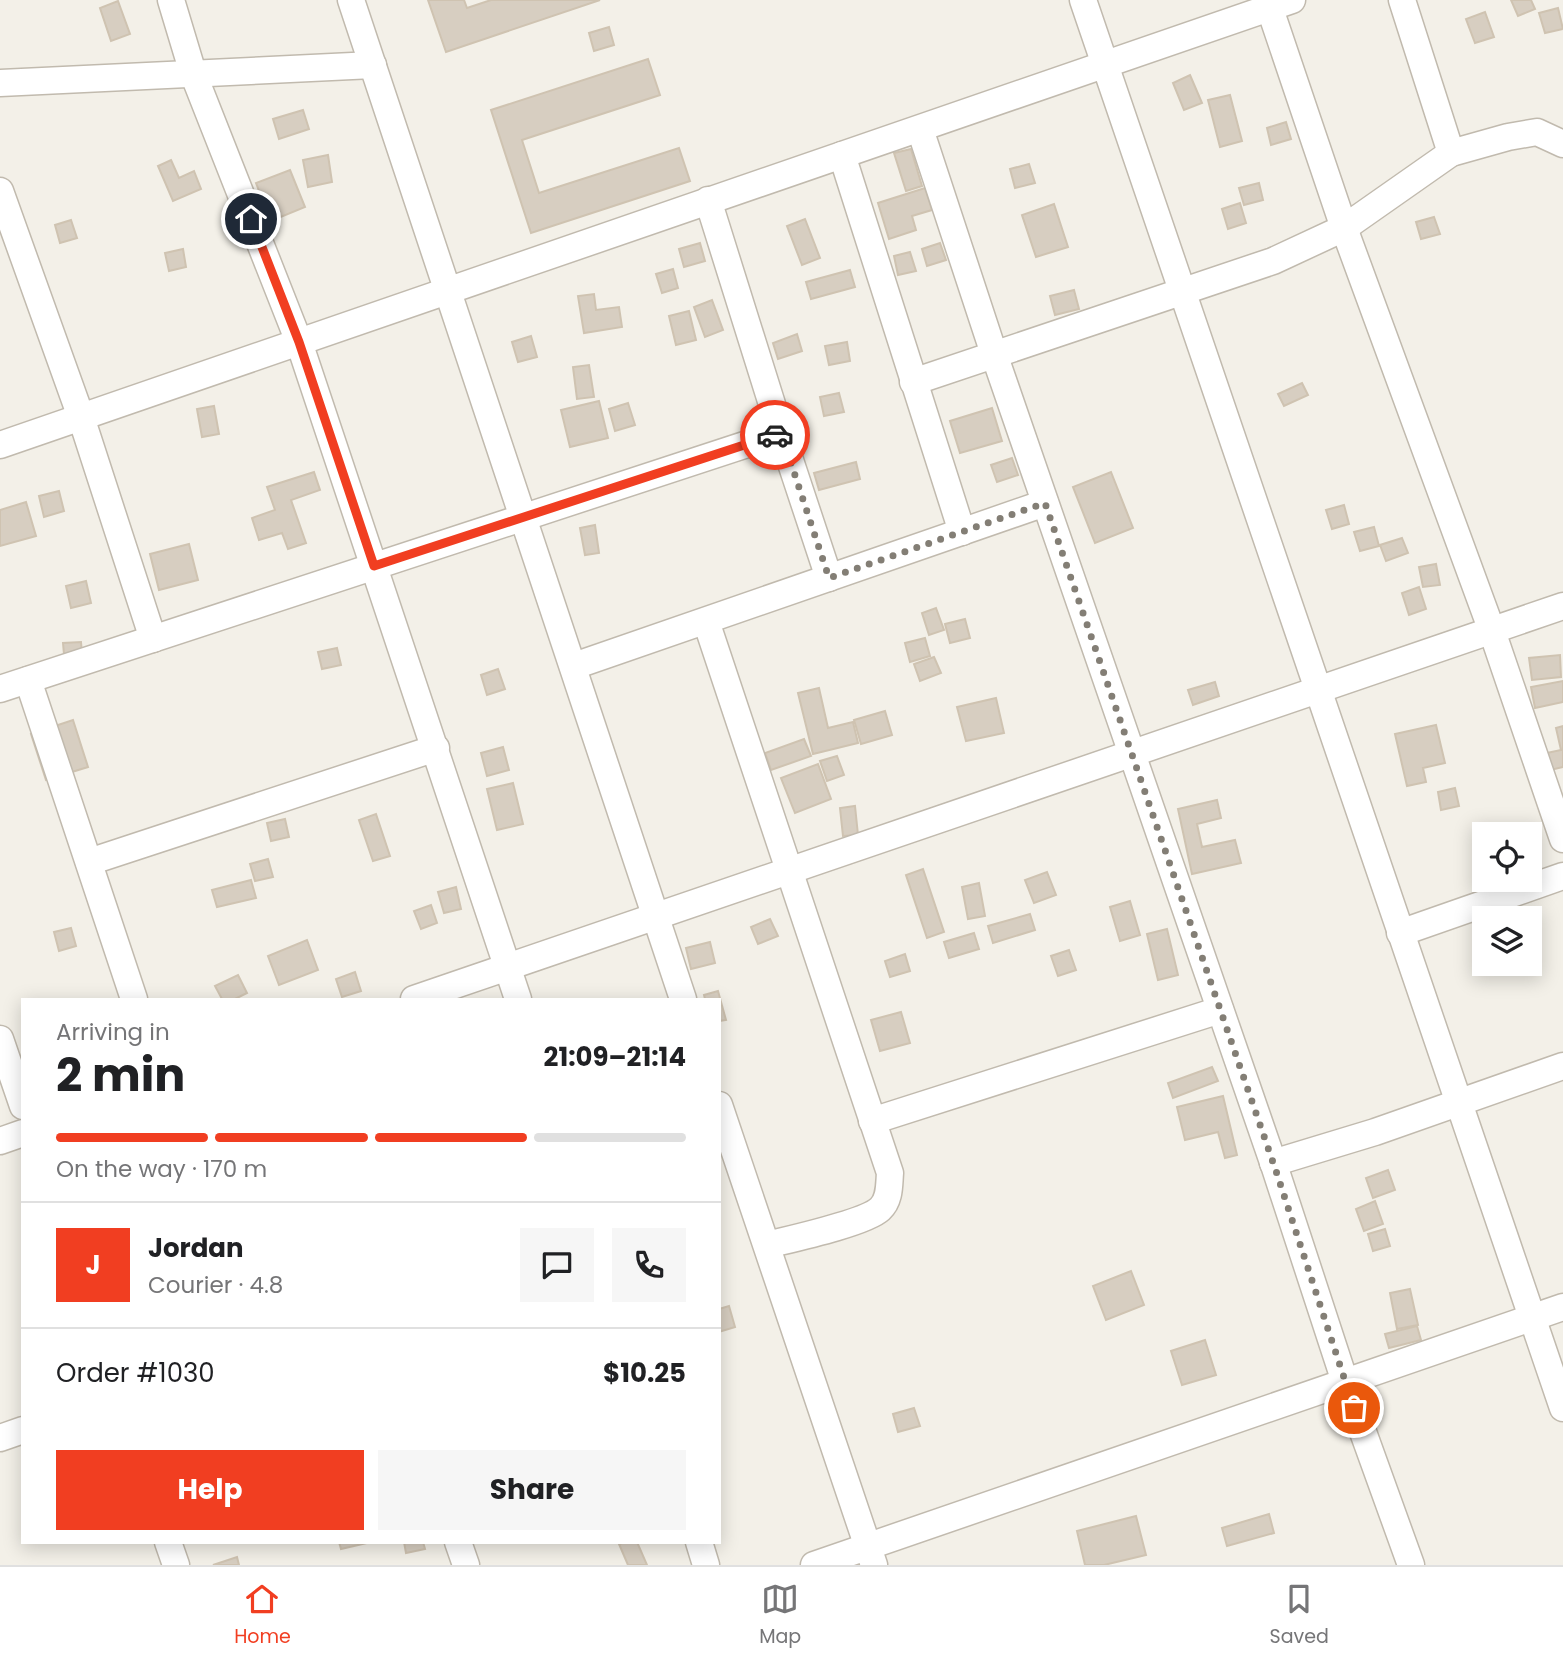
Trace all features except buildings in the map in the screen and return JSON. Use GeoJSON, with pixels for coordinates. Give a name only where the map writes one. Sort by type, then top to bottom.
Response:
{"type":"FeatureCollection","features":[{"type":"Feature","properties":{"kind":"street"},"geometry":{"type":"LineString","coordinates":[[171,0],[193,73],[299,342],[436,748],[517,998]]}},
{"type":"Feature","properties":{"kind":"street"},"geometry":{"type":"LineString","coordinates":[[351,0],[683,998]]}},
{"type":"Feature","properties":{"kind":"street"},"geometry":{"type":"LineString","coordinates":[[1083,0],[1563,1408]]}},
{"type":"Feature","properties":{"kind":"street"},"geometry":{"type":"LineString","coordinates":[[1402,0],[1451,153]]}},
{"type":"Feature","properties":{"kind":"street"},"geometry":{"type":"LineString","coordinates":[[0,446],[708,200],[1106,66],[1276,3],[1343,228],[1492,631],[1563,839]]}},
{"type":"Feature","properties":{"kind":"street"},"geometry":{"type":"LineString","coordinates":[[0,83],[373,65]]}},
{"type":"Feature","properties":{"kind":"street"},"geometry":{"type":"LineString","coordinates":[[920,129],[994,354],[1273,1163],[1345,1381],[1411,1565]]}},
{"type":"Feature","properties":{"kind":"street"},"geometry":{"type":"LineString","coordinates":[[913,382],[1273,261],[1343,228],[1451,153],[1537,132],[1563,144]]}},
{"type":"Feature","properties":{"kind":"street"},"geometry":{"type":"LineString","coordinates":[[842,155],[962,532]]}},
{"type":"Feature","properties":{"kind":"street"},"geometry":{"type":"LineString","coordinates":[[0,191],[81,417],[153,639]]}},
{"type":"Feature","properties":{"kind":"street"},"geometry":{"type":"LineString","coordinates":[[708,200],[829,578]]}},
{"type":"Feature","properties":{"kind":"street"},"geometry":{"type":"LineString","coordinates":[[0,689],[781,433]]}},
{"type":"Feature","properties":{"kind":"street"},"geometry":{"type":"LineString","coordinates":[[574,666],[1045,503]]}},
{"type":"Feature","properties":{"kind":"street"},"geometry":{"type":"LineString","coordinates":[[418,998],[1563,606]]}},
{"type":"Feature","properties":{"kind":"street"},"geometry":{"type":"LineString","coordinates":[[706,621],[890,1173],[889,1192],[882,1208],[866,1217],[767,1245]]}},
{"type":"Feature","properties":{"kind":"street"},"geometry":{"type":"LineString","coordinates":[[28,680],[134,998]]}},
{"type":"Feature","properties":{"kind":"street"},"geometry":{"type":"LineString","coordinates":[[89,862],[436,748]]}},
{"type":"Feature","properties":{"kind":"street"},"geometry":{"type":"LineString","coordinates":[[1400,933],[1563,876]]}},
{"type":"Feature","properties":{"kind":"street"},"geometry":{"type":"LineString","coordinates":[[872,1121],[1220,1010]]}},
{"type":"Feature","properties":{"kind":"street"},"geometry":{"type":"LineString","coordinates":[[0,1039],[21,1100]]}},
{"type":"Feature","properties":{"kind":"street"},"geometry":{"type":"LineString","coordinates":[[1273,1163],[1375,1132],[1563,1066]]}},
{"type":"Feature","properties":{"kind":"street"},"geometry":{"type":"LineString","coordinates":[[721,1111],[871,1556]]}},
{"type":"Feature","properties":{"kind":"street"},"geometry":{"type":"LineString","coordinates":[[0,1141],[21,1134]]}},
{"type":"Feature","properties":{"kind":"street"},"geometry":{"type":"LineString","coordinates":[[814,1565],[871,1556],[1345,1381],[1563,1307]]}},
{"type":"Feature","properties":{"kind":"street"},"geometry":{"type":"LineString","coordinates":[[0,1438],[21,1431]]}},
{"type":"Feature","properties":{"kind":"street"},"geometry":{"type":"LineString","coordinates":[[169,1544],[176,1565]]}},
{"type":"Feature","properties":{"kind":"street"},"geometry":{"type":"LineString","coordinates":[[459,1544],[466,1565]]}},
{"type":"Feature","properties":{"kind":"street"},"geometry":{"type":"LineString","coordinates":[[700,1544],[706,1565]]}},
{"type":"Feature","properties":{"kind":"way so far"},"geometry":{"type":"LineString","coordinates":[[775,435],[781,433],[829,578],[1045,503],[1275,1168],[1354,1408]]}},
{"type":"Feature","properties":{"kind":"route"},"geometry":{"type":"LineString","coordinates":[[251,219],[299,342],[374,566],[775,435]]}}]}
